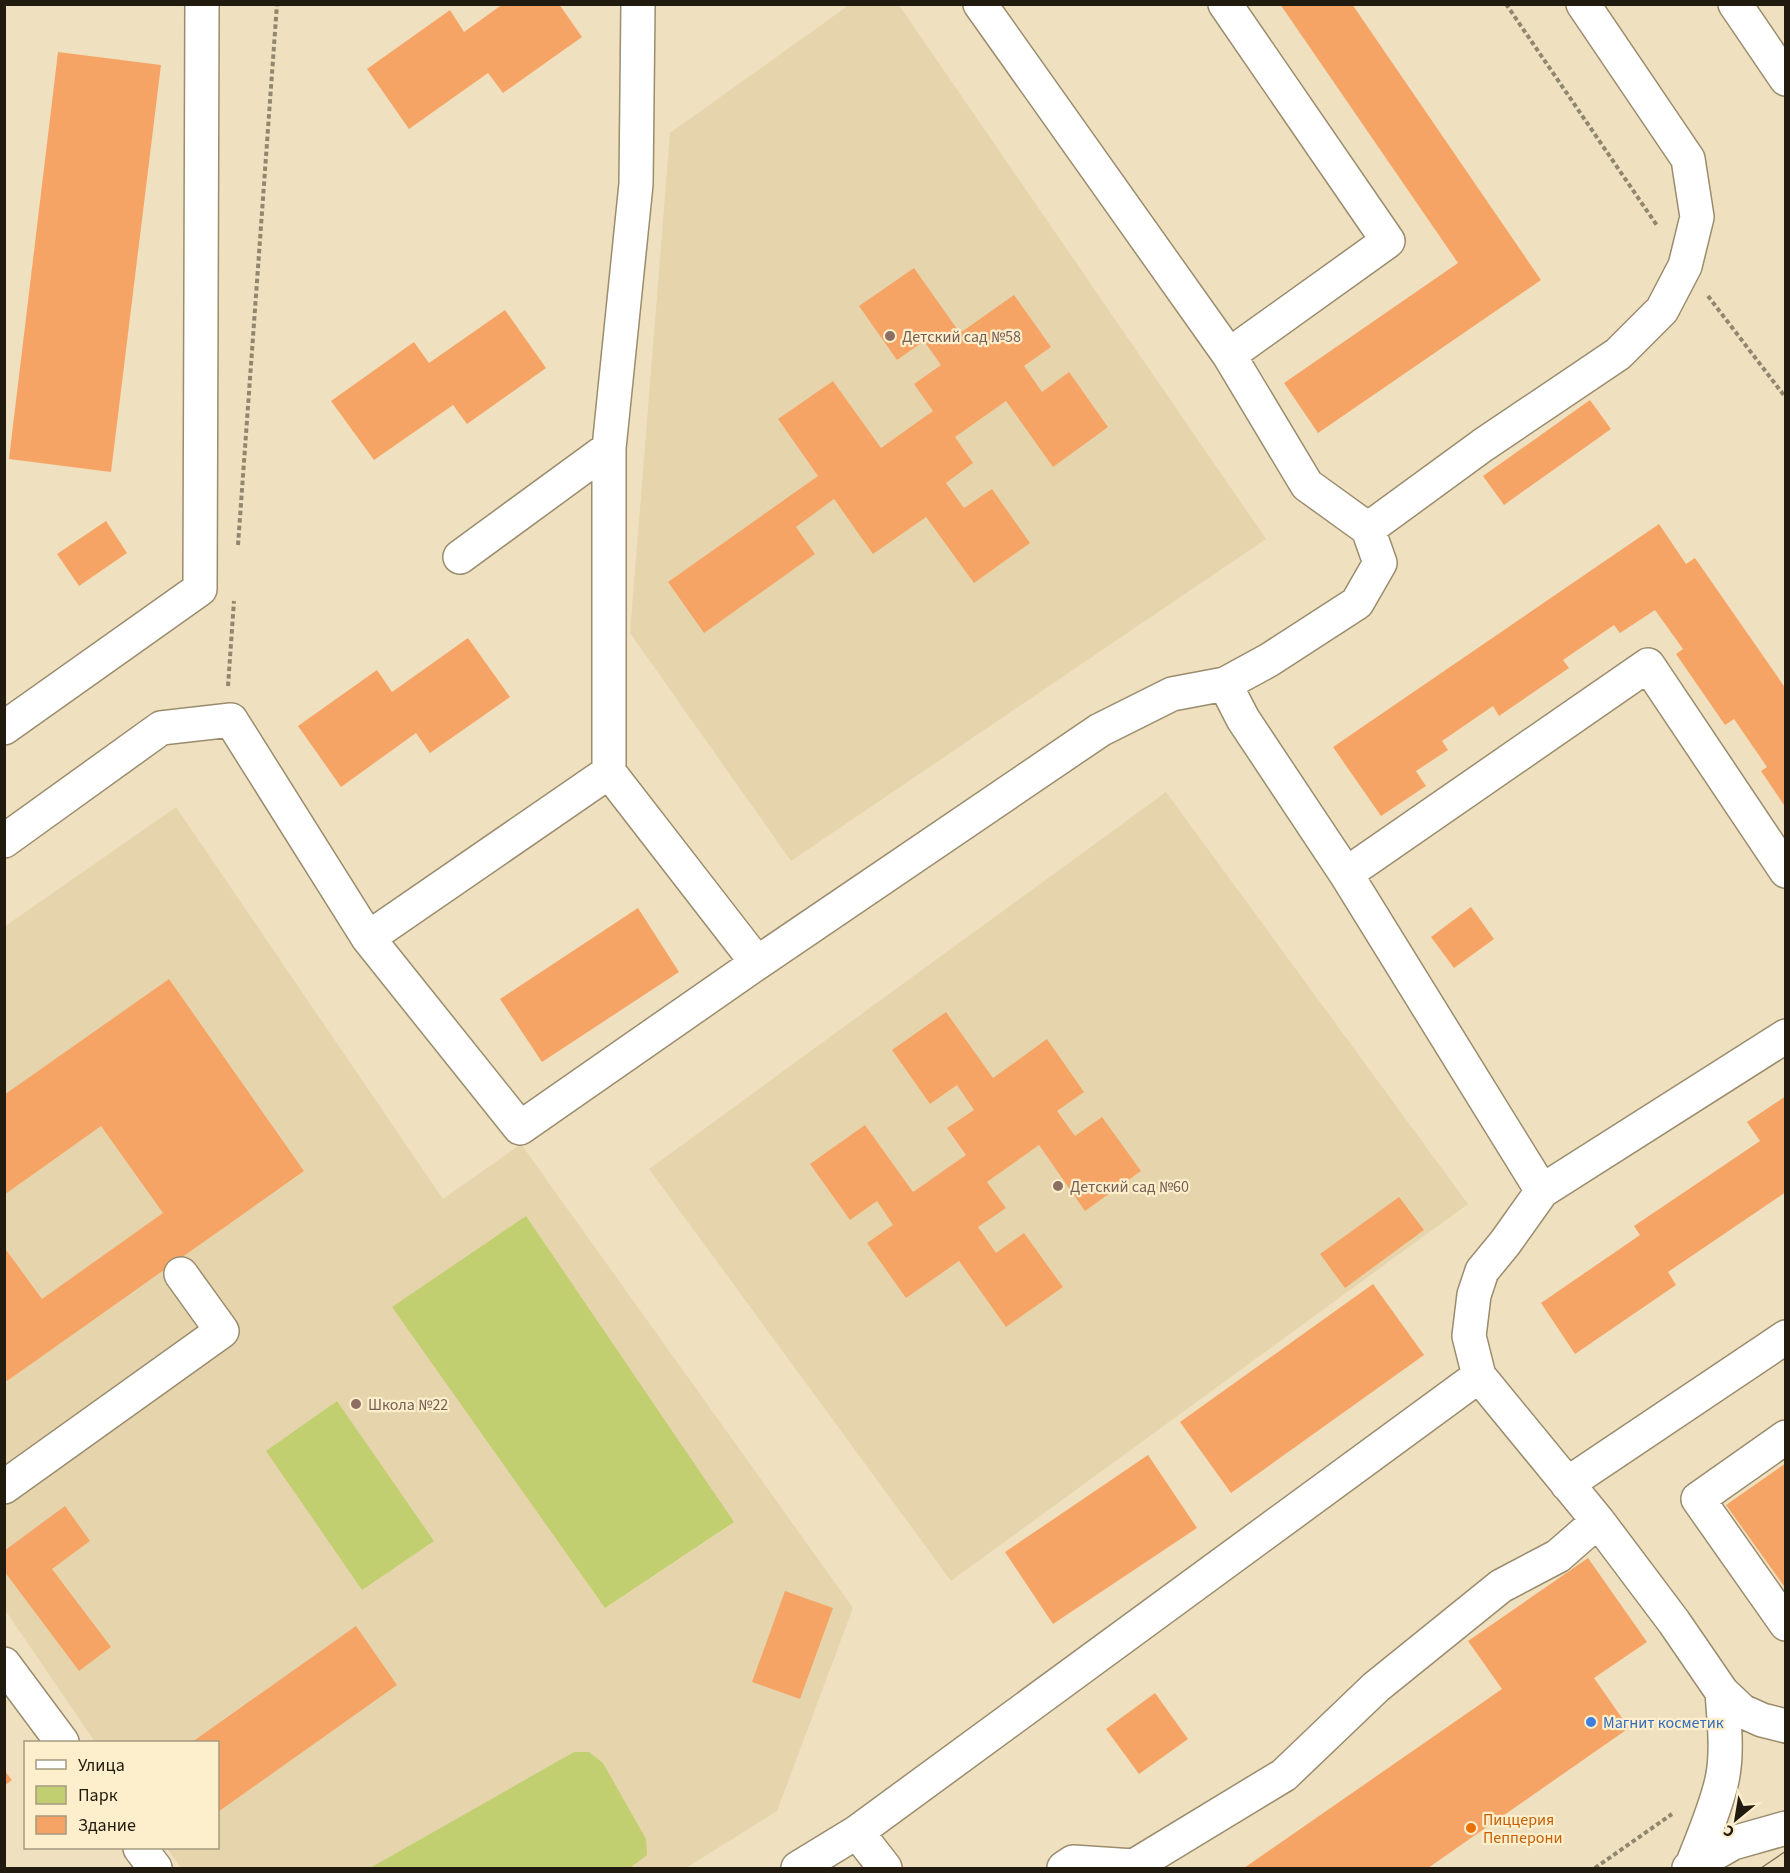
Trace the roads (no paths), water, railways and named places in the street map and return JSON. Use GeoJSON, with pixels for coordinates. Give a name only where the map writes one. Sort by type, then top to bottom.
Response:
{"type":"FeatureCollection","features":[{"type":"Feature","properties":{"kind":"main road"},"geometry":{"type":"LineString","coordinates":[[4,728],[200,589],[202,4]]}},
{"type":"Feature","properties":{"kind":"main road"},"geometry":{"type":"LineString","coordinates":[[638,4],[636,184],[609,448],[609,771],[757,963]]}},
{"type":"Feature","properties":{"kind":"main road"},"geometry":{"type":"LineString","coordinates":[[4,841],[161,728],[231,720],[368,938],[520,1128],[757,963],[1100,730],[1172,694],[1225,684],[1269,660],[1357,603],[1380,563],[1368,530],[1307,485],[1229,355],[980,4]]}},
{"type":"Feature","properties":{"kind":"main road"},"geometry":{"type":"LineString","coordinates":[[1226,4],[1388,241],[1229,355]]}},
{"type":"Feature","properties":{"kind":"main road"},"geometry":{"type":"LineString","coordinates":[[1368,530],[1483,445],[1618,354],[1662,310],[1685,266],[1697,217],[1688,159],[1583,4]]}},
{"type":"Feature","properties":{"kind":"main road"},"geometry":{"type":"LineString","coordinates":[[1735,4],[1785,79]]}},
{"type":"Feature","properties":{"kind":"main road"},"geometry":{"type":"LineString","coordinates":[[460,557],[609,448]]}},
{"type":"Feature","properties":{"kind":"main road"},"geometry":{"type":"LineString","coordinates":[[1346,874],[1648,665],[1785,871]]}},
{"type":"Feature","properties":{"kind":"main road"},"geometry":{"type":"LineString","coordinates":[[1225,684],[1243,719],[1346,874],[1542,1191]]}},
{"type":"Feature","properties":{"kind":"main road"},"geometry":{"type":"LineString","coordinates":[[368,938],[609,771]]}},
{"type":"Feature","properties":{"kind":"main road"},"geometry":{"type":"LineString","coordinates":[[1785,1036],[1542,1191],[1482,1271],[1474,1295],[1469,1336],[1479,1376],[1598,1521],[1674,1622],[1722,1692],[1742,1711],[1762,1720],[1785,1726]]}},
{"type":"Feature","properties":{"kind":"main road"},"geometry":{"type":"LineString","coordinates":[[4,1487],[222,1331],[181,1274]]}},
{"type":"Feature","properties":{"kind":"main road"},"geometry":{"type":"LineString","coordinates":[[1567,1484],[1785,1337]]}},
{"type":"Feature","properties":{"kind":"main road"},"geometry":{"type":"LineString","coordinates":[[798,1869],[857,1832],[1479,1376]]}},
{"type":"Feature","properties":{"kind":"main road"},"geometry":{"type":"LineString","coordinates":[[1785,1437],[1698,1499],[1785,1624]]}},
{"type":"Feature","properties":{"kind":"main road"},"geometry":{"type":"LineString","coordinates":[[1064,1869],[1073,1863],[1134,1866],[1284,1774],[1376,1687],[1492,1593],[1558,1556],[1598,1521]]}},
{"type":"Feature","properties":{"kind":"main road"},"geometry":{"type":"LineString","coordinates":[[4,1664],[62,1741]]}},
{"type":"Feature","properties":{"kind":"main road"},"geometry":{"type":"LineString","coordinates":[[1690,1868],[1712,1814],[1723,1778],[1725,1738],[1722,1692]]}},
{"type":"Feature","properties":{"kind":"main road"},"geometry":{"type":"LineString","coordinates":[[1690,1868],[1733,1843],[1785,1828]]}},
{"type":"Feature","properties":{"kind":"main road"},"geometry":{"type":"LineString","coordinates":[[857,1832],[885,1869]]}},
{"type":"Feature","properties":{"kind":"main road"},"geometry":{"type":"LineString","coordinates":[[141,1849],[155,1869]]}},
{"type":"Feature","properties":{"kind":"tram line"},"geometry":{"type":"LineString","coordinates":[[1761,1868],[1786,1851]]}},
{"type":"Feature","properties":{"kind":"place","name":"Детский сад №58"},"geometry":{"type":"Point","coordinates":[890,336]}},
{"type":"Feature","properties":{"kind":"place","name":"Детский сад №60"},"geometry":{"type":"Point","coordinates":[1058,1186]}},
{"type":"Feature","properties":{"kind":"place","name":"Школа №22"},"geometry":{"type":"Point","coordinates":[356,1404]}},
{"type":"Feature","properties":{"kind":"place","name":"Магнит косметик"},"geometry":{"type":"Point","coordinates":[1591,1722]}},
{"type":"Feature","properties":{"kind":"place","name":"Пиццерия Пепперони"},"geometry":{"type":"Point","coordinates":[1471,1828]}}]}
